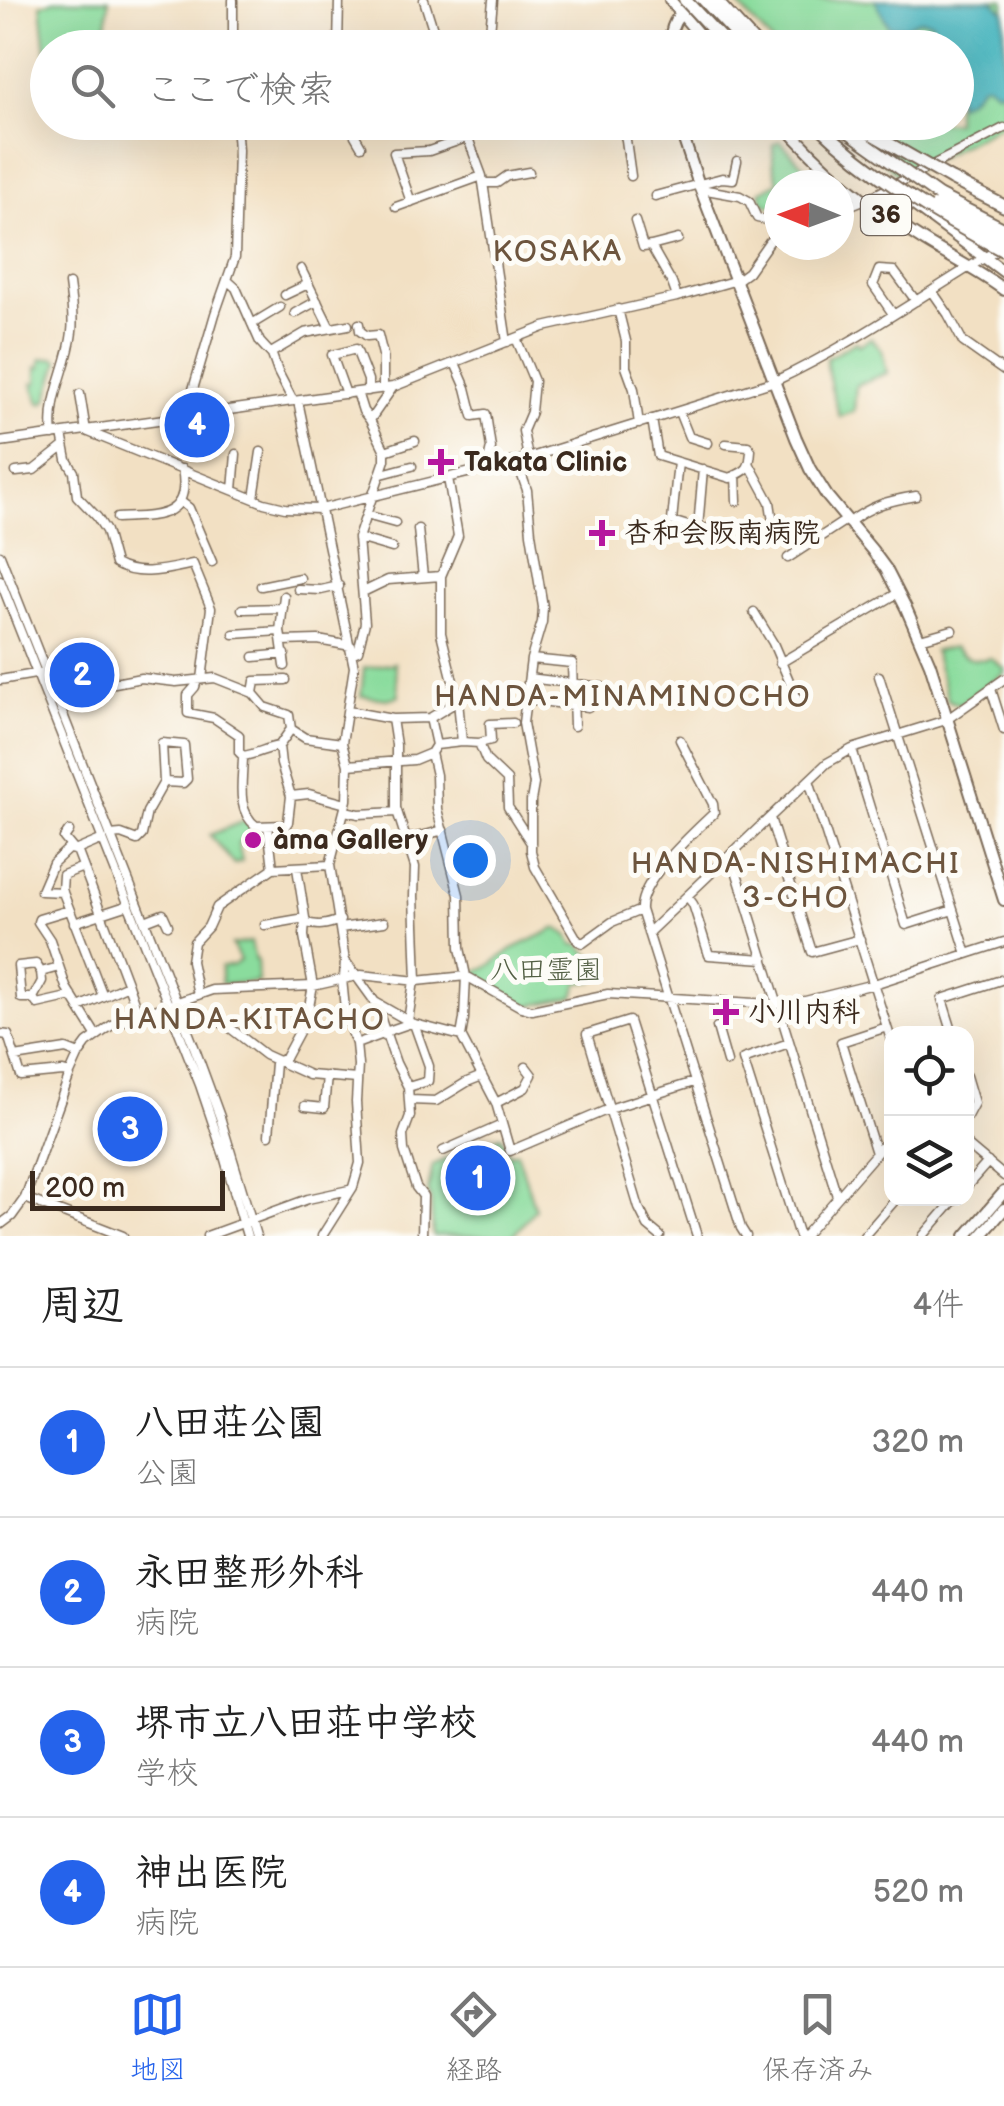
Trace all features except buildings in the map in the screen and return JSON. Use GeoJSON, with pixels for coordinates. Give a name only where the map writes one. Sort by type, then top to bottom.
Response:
{"type":"FeatureCollection","features":[{"type":"Feature","properties":{"kind":"highway"},"geometry":{"type":"LineString","coordinates":[[685,0],[713,30]]}},
{"type":"Feature","properties":{"kind":"highway"},"geometry":{"type":"LineString","coordinates":[[704,0],[732,30]]}},
{"type":"Feature","properties":{"kind":"highway"},"geometry":{"type":"LineString","coordinates":[[842,140],[911,190],[1004,246]]}},
{"type":"Feature","properties":{"kind":"highway"},"geometry":{"type":"LineString","coordinates":[[861,140],[940,196],[1004,229]]}},
{"type":"Feature","properties":{"kind":"highway"},"geometry":{"type":"LineString","coordinates":[[881,140],[1004,206]]}},
{"type":"Feature","properties":{"kind":"main road"},"geometry":{"type":"LineString","coordinates":[[670,0],[694,30]]}},
{"type":"Feature","properties":{"kind":"main road"},"geometry":{"type":"LineString","coordinates":[[671,30],[694,0]]}},
{"type":"Feature","properties":{"kind":"main road"},"geometry":{"type":"LineString","coordinates":[[716,0],[744,30]]}},
{"type":"Feature","properties":{"kind":"main road"},"geometry":{"type":"LineString","coordinates":[[684,140],[810,470],[879,560],[920,639],[1004,900]]}},
{"type":"Feature","properties":{"kind":"main road","name":"36"},"geometry":{"type":"LineString","coordinates":[[797,140],[864,200],[1004,290]]}},
{"type":"Feature","properties":{"kind":"main road","name":"36"},"geometry":{"type":"LineString","coordinates":[[836,140],[889,188],[1004,272]]}},
{"type":"Feature","properties":{"kind":"main road"},"geometry":{"type":"LineString","coordinates":[[966,1236],[1004,1192]]}},
{"type":"Feature","properties":{"kind":"main road"},"geometry":{"type":"LineString","coordinates":[[981,1236],[1004,1210]]}},
{"type":"Feature","properties":{"kind":"street"},"geometry":{"type":"LineString","coordinates":[[233,0],[233,30]]}},
{"type":"Feature","properties":{"kind":"street"},"geometry":{"type":"LineString","coordinates":[[338,30],[339,0]]}},
{"type":"Feature","properties":{"kind":"street"},"geometry":{"type":"LineString","coordinates":[[424,0],[433,30]]}},
{"type":"Feature","properties":{"kind":"street"},"geometry":{"type":"LineString","coordinates":[[490,30],[493,0]]}},
{"type":"Feature","properties":{"kind":"street"},"geometry":{"type":"LineString","coordinates":[[854,204],[1004,128]]}},
{"type":"Feature","properties":{"kind":"street"},"geometry":{"type":"LineString","coordinates":[[185,417],[235,257],[237,140]]}},
{"type":"Feature","properties":{"kind":"street"},"geometry":{"type":"LineString","coordinates":[[358,140],[361,146]]}},
{"type":"Feature","properties":{"kind":"street"},"geometry":{"type":"LineString","coordinates":[[410,202],[394,153],[429,152],[461,140]]}},
{"type":"Feature","properties":{"kind":"street"},"geometry":{"type":"LineString","coordinates":[[467,140],[482,180],[512,340],[534,381],[532,412],[523,431],[525,459],[521,472],[528,490],[543,607],[522,722],[534,784],[531,843],[535,867],[578,941],[584,943],[612,922],[641,910]]}},
{"type":"Feature","properties":{"kind":"street"},"geometry":{"type":"LineString","coordinates":[[625,140],[630,176]]}},
{"type":"Feature","properties":{"kind":"street"},"geometry":{"type":"LineString","coordinates":[[655,196],[722,178],[733,179],[737,161]]}},
{"type":"Feature","properties":{"kind":"street"},"geometry":{"type":"LineString","coordinates":[[396,207],[482,180],[497,183],[528,172]]}},
{"type":"Feature","properties":{"kind":"street"},"geometry":{"type":"LineString","coordinates":[[700,187],[740,196],[749,201],[757,218],[764,220]]}},
{"type":"Feature","properties":{"kind":"street"},"geometry":{"type":"LineString","coordinates":[[635,221],[643,247],[678,240]]}},
{"type":"Feature","properties":{"kind":"street"},"geometry":{"type":"LineString","coordinates":[[651,246],[677,297]]}},
{"type":"Feature","properties":{"kind":"street"},"geometry":{"type":"LineString","coordinates":[[86,431],[276,506],[321,510],[525,459],[775,381],[800,370],[1004,246]]}},
{"type":"Feature","properties":{"kind":"street"},"geometry":{"type":"LineString","coordinates":[[0,442],[388,388],[544,327],[737,280],[748,272],[764,249]]}},
{"type":"Feature","properties":{"kind":"street"},"geometry":{"type":"LineString","coordinates":[[301,269],[330,328]]}},
{"type":"Feature","properties":{"kind":"street"},"geometry":{"type":"LineString","coordinates":[[894,314],[872,286],[878,270],[894,270],[916,300]]}},
{"type":"Feature","properties":{"kind":"street"},"geometry":{"type":"LineString","coordinates":[[228,280],[236,288],[260,342],[296,401],[354,667],[342,743],[348,765],[345,808],[330,865],[346,961],[346,1008],[356,1044],[360,1162],[353,1187],[322,1236]]}},
{"type":"Feature","properties":{"kind":"street"},"geometry":{"type":"LineString","coordinates":[[68,284],[72,332],[53,402],[57,435],[74,472],[77,496],[106,532],[115,564],[128,570],[153,572],[194,564],[211,608],[199,680],[188,695],[188,713],[214,718],[239,734],[239,752],[244,756],[280,746]]}},
{"type":"Feature","properties":{"kind":"street"},"geometry":{"type":"LineString","coordinates":[[285,294],[308,284]]}},
{"type":"Feature","properties":{"kind":"street"},"geometry":{"type":"LineString","coordinates":[[932,291],[963,342],[1004,371]]}},
{"type":"Feature","properties":{"kind":"street"},"geometry":{"type":"LineString","coordinates":[[295,313],[317,301]]}},
{"type":"Feature","properties":{"kind":"street"},"geometry":{"type":"LineString","coordinates":[[252,324],[280,307]]}},
{"type":"Feature","properties":{"kind":"street"},"geometry":{"type":"LineString","coordinates":[[618,309],[639,424]]}},
{"type":"Feature","properties":{"kind":"street"},"geometry":{"type":"LineString","coordinates":[[270,353],[305,333],[348,324]]}},
{"type":"Feature","properties":{"kind":"street"},"geometry":{"type":"LineString","coordinates":[[359,324],[367,336],[378,335],[388,388],[370,420]]}},
{"type":"Feature","properties":{"kind":"street"},"geometry":{"type":"LineString","coordinates":[[346,394],[332,356],[356,349],[368,380],[368,391]]}},
{"type":"Feature","properties":{"kind":"street"},"geometry":{"type":"LineString","coordinates":[[455,363],[473,416],[486,414],[491,448],[486,469]]}},
{"type":"Feature","properties":{"kind":"street"},"geometry":{"type":"LineString","coordinates":[[234,634],[318,640],[358,651],[365,623],[358,538],[382,474],[385,451],[362,412],[356,392]]}},
{"type":"Feature","properties":{"kind":"street"},"geometry":{"type":"LineString","coordinates":[[80,394],[86,431]]}},
{"type":"Feature","properties":{"kind":"street"},"geometry":{"type":"LineString","coordinates":[[678,412],[689,437],[708,443]]}},
{"type":"Feature","properties":{"kind":"street"},"geometry":{"type":"LineString","coordinates":[[652,420],[658,456],[730,478],[750,465]]}},
{"type":"Feature","properties":{"kind":"street"},"geometry":{"type":"LineString","coordinates":[[385,451],[414,441]]}},
{"type":"Feature","properties":{"kind":"street"},"geometry":{"type":"LineString","coordinates":[[726,444],[752,450],[750,465],[770,502],[772,522]]}},
{"type":"Feature","properties":{"kind":"street"},"geometry":{"type":"LineString","coordinates":[[16,472],[34,470],[63,447]]}},
{"type":"Feature","properties":{"kind":"street"},"geometry":{"type":"LineString","coordinates":[[254,498],[260,452]]}},
{"type":"Feature","properties":{"kind":"street"},"geometry":{"type":"LineString","coordinates":[[233,490],[236,454]]}},
{"type":"Feature","properties":{"kind":"street"},"geometry":{"type":"LineString","coordinates":[[678,462],[672,521],[718,529],[724,539]]}},
{"type":"Feature","properties":{"kind":"street"},"geometry":{"type":"LineString","coordinates":[[382,474],[412,466]]}},
{"type":"Feature","properties":{"kind":"street"},"geometry":{"type":"LineString","coordinates":[[698,528],[703,469]]}},
{"type":"Feature","properties":{"kind":"street"},"geometry":{"type":"LineString","coordinates":[[116,518],[173,510],[182,502],[182,470]]}},
{"type":"Feature","properties":{"kind":"street"},"geometry":{"type":"LineString","coordinates":[[736,475],[737,501]]}},
{"type":"Feature","properties":{"kind":"street"},"geometry":{"type":"LineString","coordinates":[[448,478],[458,536],[442,576],[441,633],[458,701],[462,742]]}},
{"type":"Feature","properties":{"kind":"street"},"geometry":{"type":"LineString","coordinates":[[788,558],[868,508],[916,496]]}},
{"type":"Feature","properties":{"kind":"street"},"geometry":{"type":"LineString","coordinates":[[182,502],[212,562]]}},
{"type":"Feature","properties":{"kind":"street"},"geometry":{"type":"LineString","coordinates":[[366,515],[395,524]]}},
{"type":"Feature","properties":{"kind":"street"},"geometry":{"type":"LineString","coordinates":[[418,529],[423,577]]}},
{"type":"Feature","properties":{"kind":"street"},"geometry":{"type":"LineString","coordinates":[[358,538],[392,548]]}},
{"type":"Feature","properties":{"kind":"street"},"geometry":{"type":"LineString","coordinates":[[0,555],[130,905],[172,1003],[182,1014],[220,1117],[247,1221],[247,1236]]}},
{"type":"Feature","properties":{"kind":"street"},"geometry":{"type":"LineString","coordinates":[[261,586],[300,575],[300,589],[339,586]]}},
{"type":"Feature","properties":{"kind":"street"},"geometry":{"type":"LineString","coordinates":[[363,592],[388,580],[442,576]]}},
{"type":"Feature","properties":{"kind":"street"},"geometry":{"type":"LineString","coordinates":[[0,580],[145,921],[247,1221],[256,1236]]}},
{"type":"Feature","properties":{"kind":"street"},"geometry":{"type":"LineString","coordinates":[[780,663],[898,593]]}},
{"type":"Feature","properties":{"kind":"street"},"geometry":{"type":"LineString","coordinates":[[284,596],[281,636],[285,666]]}},
{"type":"Feature","properties":{"kind":"street"},"geometry":{"type":"LineString","coordinates":[[242,609],[283,608]]}},
{"type":"Feature","properties":{"kind":"street"},"geometry":{"type":"LineString","coordinates":[[754,612],[774,643],[796,698]]}},
{"type":"Feature","properties":{"kind":"street"},"geometry":{"type":"LineString","coordinates":[[920,639],[952,630]]}},
{"type":"Feature","properties":{"kind":"street"},"geometry":{"type":"LineString","coordinates":[[254,657],[285,654]]}},
{"type":"Feature","properties":{"kind":"street"},"geometry":{"type":"LineString","coordinates":[[532,659],[572,663],[574,726]]}},
{"type":"Feature","properties":{"kind":"street"},"geometry":{"type":"LineString","coordinates":[[0,680],[41,672]]}},
{"type":"Feature","properties":{"kind":"street"},"geometry":{"type":"LineString","coordinates":[[879,676],[967,954]]}},
{"type":"Feature","properties":{"kind":"street"},"geometry":{"type":"LineString","coordinates":[[52,689],[141,678],[176,682],[216,678],[252,693],[266,707],[290,715],[290,729],[280,746],[291,796],[286,825],[256,826],[248,820],[242,794],[244,756]]}},
{"type":"Feature","properties":{"kind":"street"},"geometry":{"type":"LineString","coordinates":[[528,678],[602,687]]}},
{"type":"Feature","properties":{"kind":"street"},"geometry":{"type":"LineString","coordinates":[[648,932],[826,762],[852,749],[946,720],[1004,679]]}},
{"type":"Feature","properties":{"kind":"street"},"geometry":{"type":"LineString","coordinates":[[252,693],[255,682],[286,680]]}},
{"type":"Feature","properties":{"kind":"street"},"geometry":{"type":"LineString","coordinates":[[991,689],[1004,730]]}},
{"type":"Feature","properties":{"kind":"street"},"geometry":{"type":"LineString","coordinates":[[526,699],[588,707]]}},
{"type":"Feature","properties":{"kind":"street"},"geometry":{"type":"LineString","coordinates":[[348,711],[392,719],[430,718],[458,701]]}},
{"type":"Feature","properties":{"kind":"street"},"geometry":{"type":"LineString","coordinates":[[430,718],[436,809],[459,895],[466,976],[460,1036],[496,1102],[510,1151],[609,1109],[694,1082]]}},
{"type":"Feature","properties":{"kind":"street"},"geometry":{"type":"LineString","coordinates":[[392,719],[397,812],[415,867],[416,981],[411,1022],[429,1066],[428,1080],[408,1087]]}},
{"type":"Feature","properties":{"kind":"street"},"geometry":{"type":"LineString","coordinates":[[348,765],[414,760],[434,749],[491,740],[490,724],[513,723]]}},
{"type":"Feature","properties":{"kind":"street"},"geometry":{"type":"LineString","coordinates":[[290,729],[305,738],[342,743]]}},
{"type":"Feature","properties":{"kind":"street"},"geometry":{"type":"LineString","coordinates":[[680,740],[714,804],[714,813],[665,862],[640,902],[641,910],[746,1236]]}},
{"type":"Feature","properties":{"kind":"street"},"geometry":{"type":"LineString","coordinates":[[63,892],[41,891],[53,863],[68,849],[75,850],[107,837],[121,834],[137,840],[142,836],[146,812],[164,782],[162,743],[184,745],[187,779],[164,782]]}},
{"type":"Feature","properties":{"kind":"street"},"geometry":{"type":"LineString","coordinates":[[479,743],[486,760],[507,780],[508,808],[531,843]]}},
{"type":"Feature","properties":{"kind":"street"},"geometry":{"type":"LineString","coordinates":[[852,749],[906,926],[953,910]]}},
{"type":"Feature","properties":{"kind":"street"},"geometry":{"type":"LineString","coordinates":[[809,780],[887,1026]]}},
{"type":"Feature","properties":{"kind":"street"},"geometry":{"type":"LineString","coordinates":[[291,796],[309,794],[359,814],[397,812]]}},
{"type":"Feature","properties":{"kind":"street"},"geometry":{"type":"LineString","coordinates":[[770,818],[812,952],[860,940]]}},
{"type":"Feature","properties":{"kind":"street"},"geometry":{"type":"LineString","coordinates":[[268,826],[273,868]]}},
{"type":"Feature","properties":{"kind":"street"},"geometry":{"type":"LineString","coordinates":[[339,834],[370,840],[406,840],[443,830]]}},
{"type":"Feature","properties":{"kind":"street"},"geometry":{"type":"LineString","coordinates":[[69,831],[64,838],[83,867],[135,1005],[135,1016]]}},
{"type":"Feature","properties":{"kind":"street"},"geometry":{"type":"LineString","coordinates":[[731,854],[837,1196]]}},
{"type":"Feature","properties":{"kind":"street"},"geometry":{"type":"LineString","coordinates":[[198,995],[191,960],[194,942],[208,927],[217,907],[273,868],[330,865]]}},
{"type":"Feature","properties":{"kind":"street"},"geometry":{"type":"LineString","coordinates":[[83,867],[63,875],[63,892],[103,996]]}},
{"type":"Feature","properties":{"kind":"street"},"geometry":{"type":"LineString","coordinates":[[269,1135],[274,1064],[285,1058],[307,1017],[313,986],[297,868]]}},
{"type":"Feature","properties":{"kind":"street"},"geometry":{"type":"LineString","coordinates":[[687,896],[709,955],[764,959]]}},
{"type":"Feature","properties":{"kind":"street"},"geometry":{"type":"LineString","coordinates":[[74,924],[130,905]]}},
{"type":"Feature","properties":{"kind":"street"},"geometry":{"type":"LineString","coordinates":[[69,910],[38,922],[50,940],[72,996],[96,1035]]}},
{"type":"Feature","properties":{"kind":"street"},"geometry":{"type":"LineString","coordinates":[[145,921],[163,914],[168,925]]}},
{"type":"Feature","properties":{"kind":"street"},"geometry":{"type":"LineString","coordinates":[[265,925],[304,920],[316,926],[384,922]]}},
{"type":"Feature","properties":{"kind":"street"},"geometry":{"type":"LineString","coordinates":[[0,1224],[12,1216],[24,1198],[79,1054],[96,1035],[112,1025],[198,995],[224,988],[313,986],[357,976],[416,981],[466,976],[532,1010],[608,994],[779,1006],[874,984],[1004,942]]}},
{"type":"Feature","properties":{"kind":"street"},"geometry":{"type":"LineString","coordinates":[[346,961],[375,1002],[408,1087],[410,1116],[403,1135],[404,1150],[423,1196],[422,1236]]}},
{"type":"Feature","properties":{"kind":"street"},"geometry":{"type":"LineString","coordinates":[[36,964],[41,972],[42,981],[33,998],[20,998],[18,966],[36,964]]}},
{"type":"Feature","properties":{"kind":"street"},"geometry":{"type":"LineString","coordinates":[[41,972],[59,967]]}},
{"type":"Feature","properties":{"kind":"street"},"geometry":{"type":"LineString","coordinates":[[950,1026],[942,999],[1004,979]]}},
{"type":"Feature","properties":{"kind":"street"},"geometry":{"type":"LineString","coordinates":[[79,1006],[128,985]]}},
{"type":"Feature","properties":{"kind":"street"},"geometry":{"type":"LineString","coordinates":[[33,998],[36,1004],[72,996]]}},
{"type":"Feature","properties":{"kind":"street"},"geometry":{"type":"LineString","coordinates":[[375,1002],[411,1022],[460,1036]]}},
{"type":"Feature","properties":{"kind":"street"},"geometry":{"type":"LineString","coordinates":[[182,1014],[225,1024],[265,1055],[309,1074],[357,1079]]}},
{"type":"Feature","properties":{"kind":"street"},"geometry":{"type":"LineString","coordinates":[[660,1236],[648,1226],[639,1208],[587,1034],[629,1021],[697,1236]]}},
{"type":"Feature","properties":{"kind":"street"},"geometry":{"type":"LineString","coordinates":[[356,1044],[411,1022]]}},
{"type":"Feature","properties":{"kind":"street"},"geometry":{"type":"LineString","coordinates":[[717,1026],[723,1063],[789,1043]]}},
{"type":"Feature","properties":{"kind":"street"},"geometry":{"type":"LineString","coordinates":[[876,1152],[841,1042],[884,1028]]}},
{"type":"Feature","properties":{"kind":"street"},"geometry":{"type":"LineString","coordinates":[[0,1034],[8,1035],[21,1076],[70,1074]]}},
{"type":"Feature","properties":{"kind":"street"},"geometry":{"type":"LineString","coordinates":[[15,1057],[66,1049],[79,1054]]}},
{"type":"Feature","properties":{"kind":"street"},"geometry":{"type":"LineString","coordinates":[[743,1059],[802,1236]]}},
{"type":"Feature","properties":{"kind":"street"},"geometry":{"type":"LineString","coordinates":[[496,1102],[525,1088],[532,1075],[526,1067]]}},
{"type":"Feature","properties":{"kind":"street"},"geometry":{"type":"LineString","coordinates":[[305,1106],[324,1108],[327,1076]]}},
{"type":"Feature","properties":{"kind":"street"},"geometry":{"type":"LineString","coordinates":[[410,1100],[436,1100],[482,1076]]}},
{"type":"Feature","properties":{"kind":"street"},"geometry":{"type":"LineString","coordinates":[[443,1151],[502,1126]]}},
{"type":"Feature","properties":{"kind":"street"},"geometry":{"type":"LineString","coordinates":[[802,1236],[884,1144]]}},
{"type":"Feature","properties":{"kind":"street"},"geometry":{"type":"LineString","coordinates":[[974,1151],[1004,1176]]}},
{"type":"Feature","properties":{"kind":"street"},"geometry":{"type":"LineString","coordinates":[[974,1177],[988,1162]]}},
{"type":"Feature","properties":{"kind":"street"},"geometry":{"type":"LineString","coordinates":[[207,1236],[353,1187]]}},
{"type":"Feature","properties":{"kind":"street"},"geometry":{"type":"LineString","coordinates":[[24,1198],[123,1236]]}},
{"type":"Feature","properties":{"kind":"street"},"geometry":{"type":"LineString","coordinates":[[864,1236],[890,1206]]}},
{"type":"Feature","properties":{"kind":"street"},"geometry":{"type":"LineString","coordinates":[[923,1236],[949,1206]]}},
{"type":"Feature","properties":{"kind":"green space"},"geometry":{"type":"Polygon","coordinates":[[[54,0],[109,0],[106,30],[44,30],[41,5],[54,0]]]}},
{"type":"Feature","properties":{"kind":"green space"},"geometry":{"type":"Polygon","coordinates":[[[734,0],[1004,0],[1004,123],[974,139],[974,30],[761,30],[734,0]]]}},
{"type":"Feature","properties":{"kind":"green space"},"geometry":{"type":"Polygon","coordinates":[[[860,140],[971,140],[900,177],[860,140]]]}},
{"type":"Feature","properties":{"kind":"green space"},"geometry":{"type":"Polygon","coordinates":[[[780,141],[807,170],[775,170],[773,145],[780,141]]]}},
{"type":"Feature","properties":{"kind":"green space"},"geometry":{"type":"Polygon","coordinates":[[[871,338],[882,350],[887,373],[856,385],[854,411],[840,417],[826,359],[856,341],[859,345],[871,338]]]}},
{"type":"Feature","properties":{"kind":"green space"},"geometry":{"type":"Polygon","coordinates":[[[41,359],[59,361],[48,398],[40,403],[32,383],[37,383],[37,367],[41,367],[41,359]]]}},
{"type":"Feature","properties":{"kind":"green space"},"geometry":{"type":"Polygon","coordinates":[[[954,647],[970,659],[991,658],[1004,668],[1004,673],[959,705],[948,700],[934,651],[954,647]]]}},
{"type":"Feature","properties":{"kind":"green space"},"geometry":{"type":"Polygon","coordinates":[[[395,663],[399,696],[361,696],[364,668],[395,663]]]}},
{"type":"Feature","properties":{"kind":"green space"},"geometry":{"type":"Polygon","coordinates":[[[244,821],[259,831],[238,843],[242,861],[234,864],[210,835],[244,821]]]}},
{"type":"Feature","properties":{"kind":"green space","name":"八田霊園"},"geometry":{"type":"Polygon","coordinates":[[[557,928],[599,966],[594,981],[578,983],[574,997],[530,1006],[477,979],[474,973],[557,928]]]}},
{"type":"Feature","properties":{"kind":"green space"},"geometry":{"type":"Polygon","coordinates":[[[251,942],[258,982],[221,984],[221,967],[240,960],[232,945],[251,942]]]}},
{"type":"Feature","properties":{"kind":"green space"},"geometry":{"type":"Polygon","coordinates":[[[501,1136],[509,1154],[517,1152],[535,1209],[513,1236],[433,1236],[428,1191],[433,1165],[501,1136]]]}},
{"type":"Feature","properties":{"kind":"water"},"geometry":{"type":"Polygon","coordinates":[[[875,0],[992,0],[1004,11],[1004,87],[997,92],[983,84],[974,94],[974,30],[931,30],[932,22],[920,20],[889,27],[875,0]]]}},
{"type":"Feature","properties":{"kind":"place","name":"神出医院"},"geometry":{"type":"Point","coordinates":[197,425]}},
{"type":"Feature","properties":{"kind":"place","name":"Takata Clinic"},"geometry":{"type":"Point","coordinates":[441,462]}},
{"type":"Feature","properties":{"kind":"place","name":"杏和会阪南病院"},"geometry":{"type":"Point","coordinates":[602,533]}},
{"type":"Feature","properties":{"kind":"place","name":"永田整形外科"},"geometry":{"type":"Point","coordinates":[82,675]}},
{"type":"Feature","properties":{"kind":"place","name":"àma Gallery"},"geometry":{"type":"Point","coordinates":[253,840]}},
{"type":"Feature","properties":{"kind":"place","name":"小川内科"},"geometry":{"type":"Point","coordinates":[726,1012]}},
{"type":"Feature","properties":{"kind":"place","name":"堺市立八田荘中学校"},"geometry":{"type":"Point","coordinates":[130,1129]}},
{"type":"Feature","properties":{"kind":"place","name":"八田荘公園"},"geometry":{"type":"Point","coordinates":[478,1178]}},
{"type":"Feature","properties":{"kind":"district","name":"KOSAKA"},"geometry":{"type":"Point","coordinates":[558,252]}},
{"type":"Feature","properties":{"kind":"district","name":"HANDA-MINAMINOCHO"},"geometry":{"type":"Point","coordinates":[623,697]}},
{"type":"Feature","properties":{"kind":"district","name":"HANDA-NISHIMACHI 3-CHO"},"geometry":{"type":"Point","coordinates":[796,881]}},
{"type":"Feature","properties":{"kind":"district","name":"HANDA-KITACHO"},"geometry":{"type":"Point","coordinates":[250,1020]}}]}
